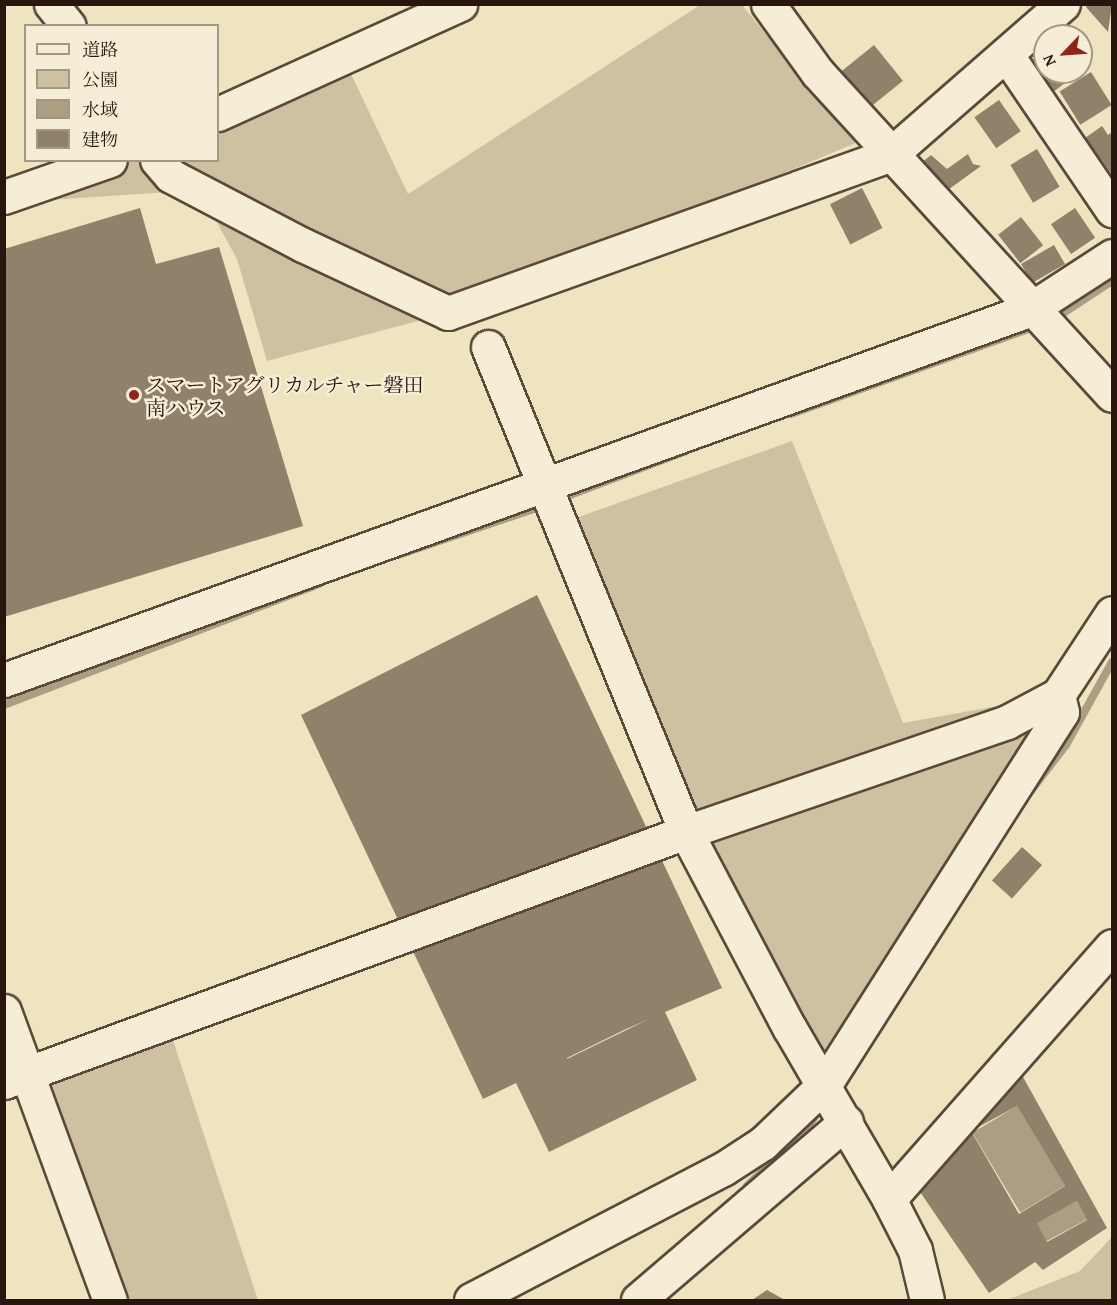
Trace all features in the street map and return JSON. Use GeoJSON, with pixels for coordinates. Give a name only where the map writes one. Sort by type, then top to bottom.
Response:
{"type":"FeatureCollection","features":[{"type":"Feature","properties":{"kind":"street"},"geometry":{"type":"LineString","coordinates":[[51,4],[67,24]]}},
{"type":"Feature","properties":{"kind":"street"},"geometry":{"type":"LineString","coordinates":[[219,114],[460,4]]}},
{"type":"Feature","properties":{"kind":"street"},"geometry":{"type":"LineString","coordinates":[[768,4],[817,72],[1029,310],[1113,395]]}},
{"type":"Feature","properties":{"kind":"street"},"geometry":{"type":"LineString","coordinates":[[159,162],[171,176],[303,245],[448,313],[891,154],[1063,4]]}},
{"type":"Feature","properties":{"kind":"street"},"geometry":{"type":"LineString","coordinates":[[1006,54],[1113,210]]}},
{"type":"Feature","properties":{"kind":"street"},"geometry":{"type":"LineString","coordinates":[[4,197],[104,162]]}},
{"type":"Feature","properties":{"kind":"street"},"geometry":{"type":"LineString","coordinates":[[4,680],[1029,310],[1113,256]]}},
{"type":"Feature","properties":{"kind":"street"},"geometry":{"type":"LineString","coordinates":[[488,347],[547,484],[557,519],[686,832],[889,1199],[915,1250],[927,1300]]}},
{"type":"Feature","properties":{"kind":"street"},"geometry":{"type":"LineString","coordinates":[[16,1078],[686,832],[1006,722],[1058,695],[1113,613]]}},
{"type":"Feature","properties":{"kind":"street"},"geometry":{"type":"LineString","coordinates":[[471,1300],[723,1170],[763,1143],[825,1084],[1062,712],[1058,695]]}},
{"type":"Feature","properties":{"kind":"street"},"geometry":{"type":"LineString","coordinates":[[889,1199],[1113,946]]}},
{"type":"Feature","properties":{"kind":"street"},"geometry":{"type":"LineString","coordinates":[[4,1011],[16,1078],[110,1300]]}},
{"type":"Feature","properties":{"kind":"street"},"geometry":{"type":"LineString","coordinates":[[638,1300],[846,1122]]}},
{"type":"Feature","properties":{"kind":"green space"},"geometry":{"type":"Polygon","coordinates":[[[700,5],[742,5],[856,143],[448,313],[267,361],[237,259],[199,190],[5,203],[108,162],[219,162],[219,127],[343,57],[408,194],[700,5]]]}},
{"type":"Feature","properties":{"kind":"green space"},"geometry":{"type":"Polygon","coordinates":[[[792,441],[903,723],[1058,695],[825,1084],[559,524],[792,441]]]}},
{"type":"Feature","properties":{"kind":"green space"},"geometry":{"type":"Polygon","coordinates":[[[167,1022],[258,1300],[110,1300],[27,1074],[167,1022]]]}},
{"type":"Feature","properties":{"kind":"green space"},"geometry":{"type":"Polygon","coordinates":[[[1112,1237],[1112,1300],[1007,1300],[1080,1271],[1112,1237]]]}},
{"type":"Feature","properties":{"kind":"water"},"geometry":{"type":"Polygon","coordinates":[[[1017,1106],[1065,1186],[1020,1212],[972,1133],[1017,1106]]]}},
{"type":"Feature","properties":{"kind":"water"},"geometry":{"type":"Polygon","coordinates":[[[1077,1201],[1087,1220],[1046,1241],[1036,1223],[1077,1201]]]}},
{"type":"Feature","properties":{"kind":"building"},"geometry":{"type":"Polygon","coordinates":[[[1089,4],[1112,4],[1108,32],[1086,7],[1089,4]]]}},
{"type":"Feature","properties":{"kind":"building"},"geometry":{"type":"Polygon","coordinates":[[[874,45],[903,81],[870,108],[841,72],[874,45]]]}},
{"type":"Feature","properties":{"kind":"building"},"geometry":{"type":"Polygon","coordinates":[[[1093,75],[1112,105],[1080,125],[1060,92],[1072,84],[1093,84],[1093,75]]]}},
{"type":"Feature","properties":{"kind":"building"},"geometry":{"type":"Polygon","coordinates":[[[1045,84],[1064,84],[1052,93],[1045,84]]]}},
{"type":"Feature","properties":{"kind":"building"},"geometry":{"type":"Polygon","coordinates":[[[999,100],[1021,131],[996,148],[974,117],[999,100]]]}},
{"type":"Feature","properties":{"kind":"building"},"geometry":{"type":"Polygon","coordinates":[[[1102,126],[1108,135],[1112,132],[1112,175],[1085,138],[1102,126]]]}},
{"type":"Feature","properties":{"kind":"building"},"geometry":{"type":"Polygon","coordinates":[[[1037,149],[1060,187],[1033,203],[1010,165],[1037,149]]]}},
{"type":"Feature","properties":{"kind":"building"},"geometry":{"type":"Polygon","coordinates":[[[968,154],[973,164],[981,166],[945,192],[920,164],[931,155],[947,169],[968,154]]]}},
{"type":"Feature","properties":{"kind":"building"},"geometry":{"type":"Polygon","coordinates":[[[862,188],[882,228],[850,244],[830,204],[862,188]]]}},
{"type":"Feature","properties":{"kind":"building","name":"スマートアグリカルチャー磐田 南ハウス"},"geometry":{"type":"Polygon","coordinates":[[[140,208],[156,264],[219,247],[303,526],[4,617],[4,249],[140,208]]]}},
{"type":"Feature","properties":{"kind":"building"},"geometry":{"type":"Polygon","coordinates":[[[1075,208],[1095,238],[1071,254],[1051,224],[1075,208]]]}},
{"type":"Feature","properties":{"kind":"building"},"geometry":{"type":"Polygon","coordinates":[[[1021,217],[1043,245],[1020,263],[998,235],[1021,217]]]}},
{"type":"Feature","properties":{"kind":"building"},"geometry":{"type":"Polygon","coordinates":[[[1054,245],[1065,264],[1032,283],[1021,264],[1054,245]]]}},
{"type":"Feature","properties":{"kind":"building"},"geometry":{"type":"Polygon","coordinates":[[[537,595],[722,988],[665,1012],[697,1080],[549,1152],[516,1083],[483,1099],[301,715],[537,595]],[[649,1019],[624,1030],[567,1059],[649,1019]]]}},
{"type":"Feature","properties":{"kind":"building"},"geometry":{"type":"Polygon","coordinates":[[[1022,847],[1042,865],[1012,899],[992,880],[1022,847]]]}},
{"type":"Feature","properties":{"kind":"building"},"geometry":{"type":"Polygon","coordinates":[[[1018,1068],[1107,1228],[1043,1270],[1035,1262],[989,1293],[916,1186],[1018,1068]],[[1017,1106],[971,1131],[1019,1214],[1065,1186],[1017,1106]],[[1077,1201],[1037,1223],[1047,1242],[1087,1220],[1077,1201]]]}},
{"type":"Feature","properties":{"kind":"building"},"geometry":{"type":"Polygon","coordinates":[[[767,1290],[785,1300],[752,1300],[767,1290]]]}},
{"type":"Feature","properties":{"kind":"waterway"},"geometry":{"type":"LineString","coordinates":[[1053,320],[1112,281]]}},
{"type":"Feature","properties":{"kind":"waterway"},"geometry":{"type":"LineString","coordinates":[[791,414],[1037,326]]}},
{"type":"Feature","properties":{"kind":"waterway"},"geometry":{"type":"LineString","coordinates":[[557,500],[686,451]]}},
{"type":"Feature","properties":{"kind":"waterway"},"geometry":{"type":"LineString","coordinates":[[398,555],[543,506]]}},
{"type":"Feature","properties":{"kind":"waterway"},"geometry":{"type":"LineString","coordinates":[[4,705],[320,584]]}},
{"type":"Feature","properties":{"kind":"waterway"},"geometry":{"type":"LineString","coordinates":[[1013,814],[1066,745],[1112,662]]}},
{"type":"Feature","properties":{"kind":"waterway"},"geometry":{"type":"LineString","coordinates":[[747,1186],[806,1130],[819,1110]]}},
{"type":"Feature","properties":{"kind":"place","name":"スマートアグリカルチャー磐田 南ハウス"},"geometry":{"type":"Point","coordinates":[134,395]}}]}
